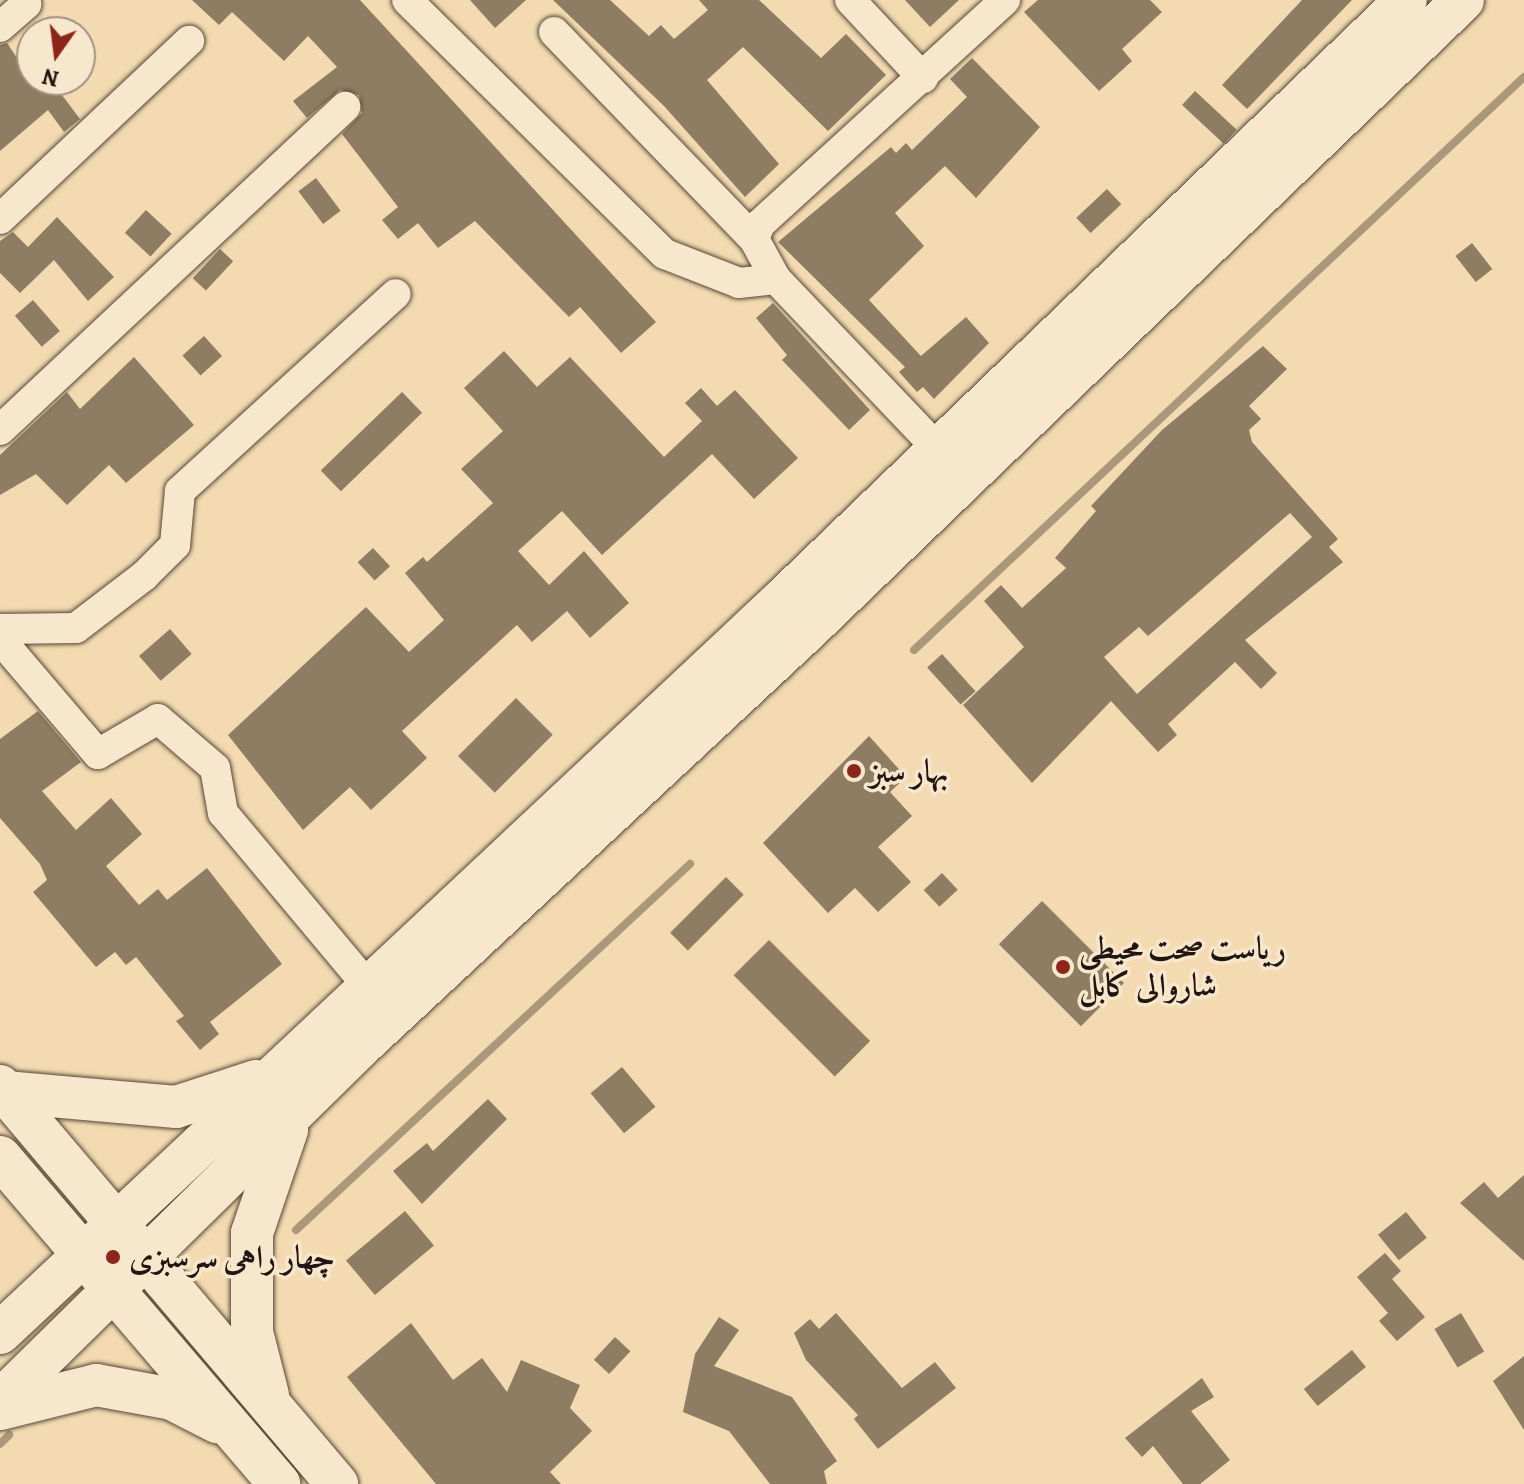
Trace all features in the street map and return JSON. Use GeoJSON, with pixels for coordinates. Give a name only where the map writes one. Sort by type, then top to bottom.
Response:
{"type":"FeatureCollection","features":[{"type":"Feature","properties":{"kind":"main road"},"geometry":{"type":"LineString","coordinates":[[1265,163],[1406,0]]}},
{"type":"Feature","properties":{"kind":"main road"},"geometry":{"type":"LineString","coordinates":[[0,1401],[1171,253],[1265,163],[1463,0]]}},
{"type":"Feature","properties":{"kind":"main road"},"geometry":{"type":"LineString","coordinates":[[0,1333],[937,448],[1171,253]]}},
{"type":"Feature","properties":{"kind":"main road"},"geometry":{"type":"LineString","coordinates":[[2,1089],[176,1107],[268,1077]]}},
{"type":"Feature","properties":{"kind":"main road"},"geometry":{"type":"LineString","coordinates":[[2,1089],[147,1256],[337,1484]]}},
{"type":"Feature","properties":{"kind":"main road"},"geometry":{"type":"LineString","coordinates":[[270,1404],[252,1332],[252,1233],[267,1173],[298,1108]]}},
{"type":"Feature","properties":{"kind":"main road"},"geometry":{"type":"LineString","coordinates":[[0,1157],[81,1256],[279,1484]]}},
{"type":"Feature","properties":{"kind":"main road"},"geometry":{"type":"LineString","coordinates":[[0,1409],[96,1385],[172,1399],[233,1430]]}},
{"type":"Feature","properties":{"kind":"street"},"geometry":{"type":"LineString","coordinates":[[407,0],[665,254],[739,283],[776,279]]}},
{"type":"Feature","properties":{"kind":"street"},"geometry":{"type":"LineString","coordinates":[[850,0],[923,78]]}},
{"type":"Feature","properties":{"kind":"street"},"geometry":{"type":"LineString","coordinates":[[754,239],[760,224],[1005,0]]}},
{"type":"Feature","properties":{"kind":"street"},"geometry":{"type":"LineString","coordinates":[[0,27],[26,4]]}},
{"type":"Feature","properties":{"kind":"street"},"geometry":{"type":"LineString","coordinates":[[554,32],[754,239],[776,279],[937,448]]}},
{"type":"Feature","properties":{"kind":"street"},"geometry":{"type":"LineString","coordinates":[[0,219],[189,41]]}},
{"type":"Feature","properties":{"kind":"street"},"geometry":{"type":"LineString","coordinates":[[0,430],[345,107]]}},
{"type":"Feature","properties":{"kind":"street"},"geometry":{"type":"LineString","coordinates":[[0,629],[76,628],[144,576],[175,545],[180,491],[396,294]]}},
{"type":"Feature","properties":{"kind":"street"},"geometry":{"type":"LineString","coordinates":[[0,639],[98,754],[158,719],[215,768],[223,813],[367,985]]}},
{"type":"Feature","properties":{"kind":"building"},"geometry":{"type":"Polygon","coordinates":[[[192,0],[360,0],[656,322],[621,353],[580,307],[569,317],[475,221],[438,248],[418,223],[398,239],[382,220],[398,207],[342,134],[362,113],[359,95],[340,90],[307,118],[293,101],[337,67],[308,36],[284,61],[232,12],[219,25],[192,0]]]}},
{"type":"Feature","properties":{"kind":"building"},"geometry":{"type":"Polygon","coordinates":[[[470,0],[526,0],[495,28],[470,0]]]}},
{"type":"Feature","properties":{"kind":"building"},"geometry":{"type":"Polygon","coordinates":[[[553,0],[610,0],[649,36],[661,25],[674,39],[708,10],[699,0],[759,0],[821,58],[846,34],[886,75],[828,131],[743,47],[707,80],[779,164],[745,197],[664,106],[553,0]]]}},
{"type":"Feature","properties":{"kind":"building"},"geometry":{"type":"Polygon","coordinates":[[[905,0],[959,0],[930,27],[905,0]]]}},
{"type":"Feature","properties":{"kind":"building"},"geometry":{"type":"Polygon","coordinates":[[[1038,0],[1150,0],[1162,12],[1122,49],[1132,61],[1099,91],[1024,12],[1038,0]]]}},
{"type":"Feature","properties":{"kind":"building"},"geometry":{"type":"Polygon","coordinates":[[[1302,0],[1352,0],[1247,109],[1222,85],[1302,0]]]}},
{"type":"Feature","properties":{"kind":"building"},"geometry":{"type":"Polygon","coordinates":[[[7,43],[16,56],[16,96],[63,96],[80,119],[64,132],[48,110],[0,151],[0,45],[7,43]]]}},
{"type":"Feature","properties":{"kind":"building"},"geometry":{"type":"Polygon","coordinates":[[[972,58],[1040,127],[976,198],[945,166],[895,213],[924,246],[869,300],[921,356],[966,317],[989,343],[934,399],[923,387],[917,392],[899,372],[905,367],[778,242],[891,147],[896,153],[906,143],[912,150],[967,97],[950,79],[972,58]]]}},
{"type":"Feature","properties":{"kind":"building"},"geometry":{"type":"Polygon","coordinates":[[[1195,91],[1237,130],[1224,144],[1182,105],[1195,91]]]}},
{"type":"Feature","properties":{"kind":"building"},"geometry":{"type":"Polygon","coordinates":[[[316,178],[341,211],[323,224],[298,191],[316,178]]]}},
{"type":"Feature","properties":{"kind":"building"},"geometry":{"type":"Polygon","coordinates":[[[1107,189],[1121,204],[1091,233],[1076,218],[1107,189]]]}},
{"type":"Feature","properties":{"kind":"building"},"geometry":{"type":"Polygon","coordinates":[[[146,210],[172,234],[150,257],[125,233],[146,210]]]}},
{"type":"Feature","properties":{"kind":"building"},"geometry":{"type":"Polygon","coordinates":[[[57,217],[114,277],[88,301],[54,260],[20,293],[0,273],[0,241],[13,232],[28,247],[57,217]]]}},
{"type":"Feature","properties":{"kind":"building"},"geometry":{"type":"Polygon","coordinates":[[[1472,243],[1492,269],[1476,282],[1455,256],[1472,243]]]}},
{"type":"Feature","properties":{"kind":"building"},"geometry":{"type":"Polygon","coordinates":[[[220,249],[233,261],[206,291],[193,278],[220,249]]]}},
{"type":"Feature","properties":{"kind":"building"},"geometry":{"type":"Polygon","coordinates":[[[33,300],[60,331],[42,347],[15,316],[33,300]]]}},
{"type":"Feature","properties":{"kind":"building"},"geometry":{"type":"Polygon","coordinates":[[[773,303],[870,410],[849,430],[782,360],[787,355],[756,318],[773,303]]]}},
{"type":"Feature","properties":{"kind":"building"},"geometry":{"type":"Polygon","coordinates":[[[204,336],[222,356],[201,375],[182,355],[204,336]]]}},
{"type":"Feature","properties":{"kind":"building"},"geometry":{"type":"Polygon","coordinates":[[[1263,346],[1287,369],[1249,406],[1261,419],[1249,430],[1252,442],[1338,539],[1329,547],[1343,562],[1245,640],[1277,673],[1261,689],[1235,662],[1168,724],[1177,735],[1158,752],[1111,701],[1032,783],[963,705],[1024,647],[984,601],[1001,585],[1022,608],[1066,568],[1055,558],[1096,511],[1091,506],[1162,430],[1263,346]],[[1290,513],[1148,636],[1139,627],[1104,657],[1137,694],[1312,537],[1290,513]]]}},
{"type":"Feature","properties":{"kind":"building"},"geometry":{"type":"Polygon","coordinates":[[[504,351],[537,387],[570,357],[664,457],[702,421],[685,403],[701,388],[717,406],[735,390],[798,458],[754,499],[712,454],[602,555],[562,511],[518,551],[549,585],[584,551],[629,603],[590,638],[567,611],[532,642],[517,625],[402,731],[427,758],[371,810],[350,787],[303,830],[228,735],[366,607],[409,652],[444,620],[405,573],[423,557],[427,562],[493,503],[461,469],[503,431],[464,388],[504,351]]]}},
{"type":"Feature","properties":{"kind":"building"},"geometry":{"type":"Polygon","coordinates":[[[134,357],[194,425],[126,483],[109,465],[67,505],[36,474],[0,495],[0,455],[67,392],[80,409],[134,357]]]}},
{"type":"Feature","properties":{"kind":"building"},"geometry":{"type":"Polygon","coordinates":[[[402,392],[422,413],[341,491],[321,470],[402,392]]]}},
{"type":"Feature","properties":{"kind":"building"},"geometry":{"type":"Polygon","coordinates":[[[373,548],[390,566],[375,581],[358,562],[373,548]]]}},
{"type":"Feature","properties":{"kind":"building"},"geometry":{"type":"Polygon","coordinates":[[[170,629],[192,654],[161,681],[139,656],[170,629]]]}},
{"type":"Feature","properties":{"kind":"building"},"geometry":{"type":"Polygon","coordinates":[[[942,654],[975,691],[961,705],[927,667],[942,654]]]}},
{"type":"Feature","properties":{"kind":"building"},"geometry":{"type":"Polygon","coordinates":[[[516,698],[553,735],[495,793],[458,756],[516,698]]]}},
{"type":"Feature","properties":{"kind":"building"},"geometry":{"type":"Polygon","coordinates":[[[38,711],[81,762],[42,791],[76,830],[111,798],[142,834],[106,866],[139,905],[158,889],[167,900],[207,868],[282,964],[210,1022],[219,1034],[200,1050],[176,1021],[184,1016],[136,957],[126,965],[115,952],[96,967],[33,892],[47,880],[40,864],[0,818],[0,739],[38,711]]]}},
{"type":"Feature","properties":{"kind":"building"},"geometry":{"type":"Polygon","coordinates":[[[869,736],[906,777],[890,792],[912,816],[878,847],[911,882],[878,912],[855,888],[828,913],[763,843],[869,736]]]}},
{"type":"Feature","properties":{"kind":"building"},"geometry":{"type":"Polygon","coordinates":[[[942,873],[958,890],[939,907],[924,890],[942,873]]]}},
{"type":"Feature","properties":{"kind":"building"},"geometry":{"type":"Polygon","coordinates":[[[726,877],[744,895],[688,951],[670,933],[726,877]]]}},
{"type":"Feature","properties":{"kind":"building"},"geometry":{"type":"Polygon","coordinates":[[[1042,901],[1124,983],[1081,1026],[999,944],[1042,901]]]}},
{"type":"Feature","properties":{"kind":"building"},"geometry":{"type":"Polygon","coordinates":[[[769,940],[870,1041],[835,1076],[734,975],[769,940]]]}},
{"type":"Feature","properties":{"kind":"building"},"geometry":{"type":"Polygon","coordinates":[[[622,1067],[655,1107],[624,1133],[591,1093],[622,1067]]]}},
{"type":"Feature","properties":{"kind":"building"},"geometry":{"type":"Polygon","coordinates":[[[488,1099],[507,1119],[422,1204],[393,1171],[427,1143],[433,1151],[488,1099]]]}},
{"type":"Feature","properties":{"kind":"building"},"geometry":{"type":"Polygon","coordinates":[[[1524,1175],[1524,1261],[1460,1203],[1484,1182],[1498,1198],[1524,1175]]]}},
{"type":"Feature","properties":{"kind":"building"},"geometry":{"type":"Polygon","coordinates":[[[405,1211],[434,1245],[375,1295],[346,1260],[405,1211]]]}},
{"type":"Feature","properties":{"kind":"building"},"geometry":{"type":"Polygon","coordinates":[[[1406,1212],[1427,1238],[1399,1260],[1378,1235],[1406,1212]]]}},
{"type":"Feature","properties":{"kind":"building"},"geometry":{"type":"Polygon","coordinates":[[[1385,1253],[1401,1271],[1392,1279],[1425,1317],[1397,1341],[1379,1321],[1388,1313],[1357,1277],[1385,1253]]]}},
{"type":"Feature","properties":{"kind":"building"},"geometry":{"type":"Polygon","coordinates":[[[836,1313],[902,1388],[935,1362],[956,1388],[878,1449],[854,1419],[858,1415],[806,1360],[794,1333],[810,1319],[819,1329],[836,1313]]]}},
{"type":"Feature","properties":{"kind":"building"},"geometry":{"type":"Polygon","coordinates":[[[1461,1313],[1484,1352],[1458,1368],[1434,1329],[1461,1313]]]}},
{"type":"Feature","properties":{"kind":"building"},"geometry":{"type":"Polygon","coordinates":[[[719,1317],[739,1330],[714,1366],[792,1397],[837,1461],[824,1471],[827,1484],[770,1484],[729,1431],[683,1412],[695,1354],[719,1317]]]}},
{"type":"Feature","properties":{"kind":"building"},"geometry":{"type":"Polygon","coordinates":[[[411,1323],[453,1380],[482,1358],[507,1392],[521,1360],[580,1385],[570,1408],[592,1431],[550,1472],[561,1484],[436,1484],[347,1377],[411,1323]]]}},
{"type":"Feature","properties":{"kind":"building"},"geometry":{"type":"Polygon","coordinates":[[[615,1337],[630,1351],[609,1374],[594,1360],[615,1337]]]}},
{"type":"Feature","properties":{"kind":"building"},"geometry":{"type":"Polygon","coordinates":[[[1352,1350],[1366,1367],[1318,1406],[1304,1389],[1352,1350]]]}},
{"type":"Feature","properties":{"kind":"building"},"geometry":{"type":"Polygon","coordinates":[[[1524,1356],[1524,1430],[1493,1381],[1524,1356]]]}},
{"type":"Feature","properties":{"kind":"building"},"geometry":{"type":"Polygon","coordinates":[[[1202,1378],[1214,1397],[1191,1411],[1230,1460],[1200,1484],[1183,1484],[1153,1446],[1142,1457],[1125,1438],[1202,1378]]]}},
{"type":"Feature","properties":{"kind":"waterway"},"geometry":{"type":"LineString","coordinates":[[914,650],[1524,77]]}},
{"type":"Feature","properties":{"kind":"waterway"},"geometry":{"type":"LineString","coordinates":[[296,1230],[690,864]]}},
{"type":"Feature","properties":{"kind":"waterway"},"geometry":{"type":"LineString","coordinates":[[0,1444],[9,1435]]}},
{"type":"Feature","properties":{"kind":"place","name":"بهار سبز"},"geometry":{"type":"Point","coordinates":[854,771]}},
{"type":"Feature","properties":{"kind":"place","name":"ریاست صحت محیطی شاروالی کابل"},"geometry":{"type":"Point","coordinates":[1063,967]}},
{"type":"Feature","properties":{"kind":"place","name":"چهار راهی سرسبزی"},"geometry":{"type":"Point","coordinates":[113,1257]}}]}
